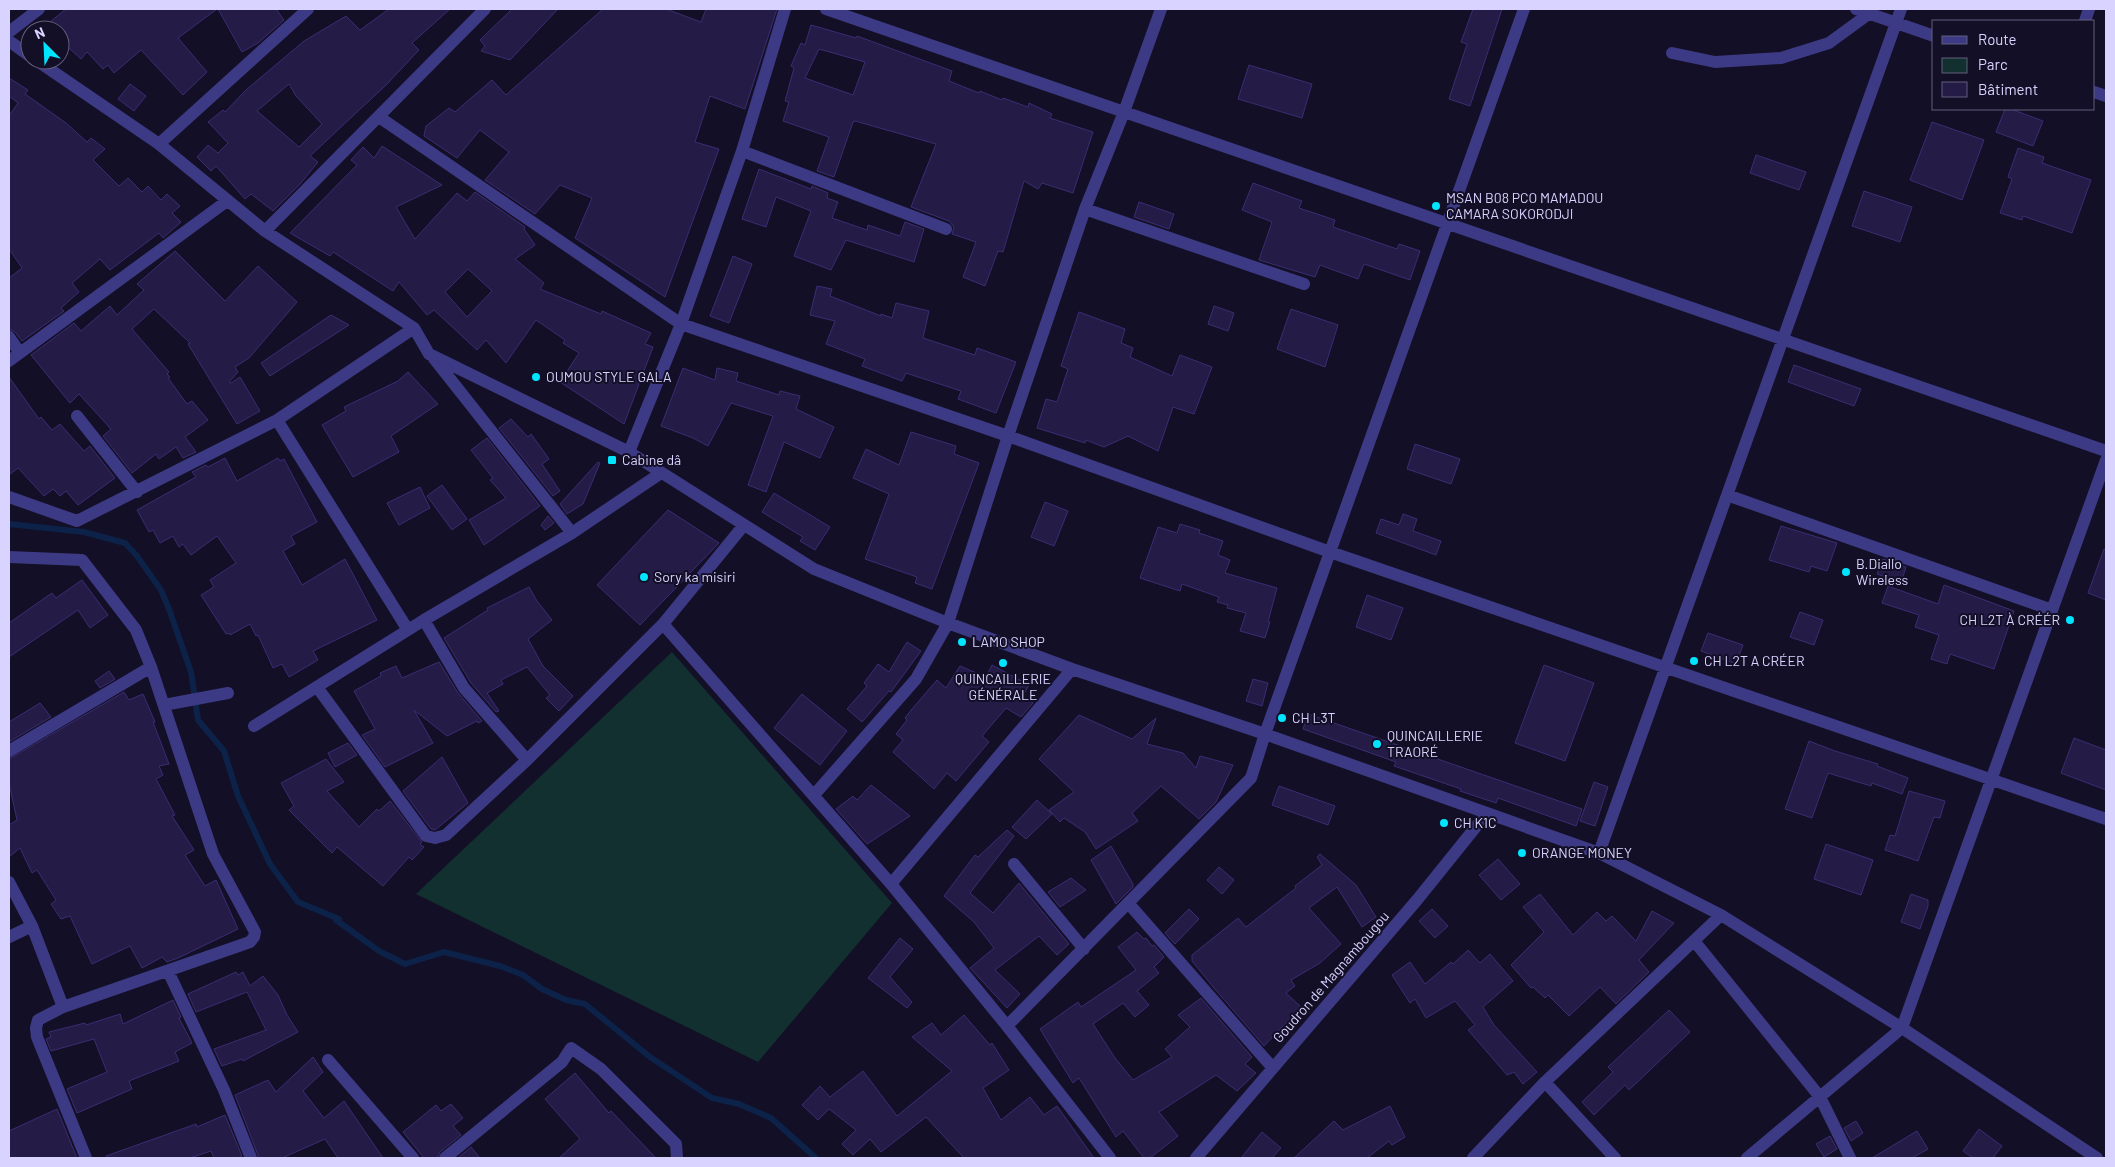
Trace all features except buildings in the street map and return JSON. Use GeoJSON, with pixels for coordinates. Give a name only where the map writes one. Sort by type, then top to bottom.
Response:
{"type":"FeatureCollection","features":[{"type":"Feature","properties":{"kind":"street"},"geometry":{"type":"LineString","coordinates":[[9,32],[38,9]]}},
{"type":"Feature","properties":{"kind":"street"},"geometry":{"type":"LineString","coordinates":[[159,144],[308,9]]}},
{"type":"Feature","properties":{"kind":"street"},"geometry":{"type":"LineString","coordinates":[[266,232],[485,9]]}},
{"type":"Feature","properties":{"kind":"street"},"geometry":{"type":"LineString","coordinates":[[629,452],[681,324],[742,151],[784,9]]}},
{"type":"Feature","properties":{"kind":"street"},"geometry":{"type":"LineString","coordinates":[[826,9],[2106,451]]}},
{"type":"Feature","properties":{"kind":"street"},"geometry":{"type":"LineString","coordinates":[[814,795],[916,679],[948,623],[1008,436],[1085,209],[1124,112],[1161,9]]}},
{"type":"Feature","properties":{"kind":"street"},"geometry":{"type":"LineString","coordinates":[[1007,1026],[1251,778],[1265,734],[1524,9]]}},
{"type":"Feature","properties":{"kind":"street"},"geometry":{"type":"LineString","coordinates":[[1856,9],[1932,35]]}},
{"type":"Feature","properties":{"kind":"street"},"geometry":{"type":"LineString","coordinates":[[1599,853],[1901,9]]}},
{"type":"Feature","properties":{"kind":"street"},"geometry":{"type":"LineString","coordinates":[[1672,53],[1715,62],[1781,58],[1829,43],[1870,13]]}},
{"type":"Feature","properties":{"kind":"street"},"geometry":{"type":"LineString","coordinates":[[9,41],[20,49]]}},
{"type":"Feature","properties":{"kind":"street"},"geometry":{"type":"LineString","coordinates":[[51,70],[159,144],[266,232],[414,328],[429,354],[572,532]]}},
{"type":"Feature","properties":{"kind":"street"},"geometry":{"type":"LineString","coordinates":[[379,117],[582,258],[681,324],[1008,436],[1330,552],[2106,819]]}},
{"type":"Feature","properties":{"kind":"street"},"geometry":{"type":"LineString","coordinates":[[742,151],[946,229]]}},
{"type":"Feature","properties":{"kind":"street"},"geometry":{"type":"LineString","coordinates":[[9,361],[227,201]]}},
{"type":"Feature","properties":{"kind":"street"},"geometry":{"type":"LineString","coordinates":[[1085,209],[1304,284]]}},
{"type":"Feature","properties":{"kind":"street"},"geometry":{"type":"LineString","coordinates":[[9,497],[77,522],[277,420],[414,328]]}},
{"type":"Feature","properties":{"kind":"street"},"geometry":{"type":"LineString","coordinates":[[9,337],[20,353]]}},
{"type":"Feature","properties":{"kind":"street"},"geometry":{"type":"LineString","coordinates":[[429,354],[629,452],[814,569],[948,623],[1072,669],[1265,734],[1599,853],[1721,915],[1902,1028],[2097,1158]]}},
{"type":"Feature","properties":{"kind":"street"},"geometry":{"type":"LineString","coordinates":[[77,416],[137,492]]}},
{"type":"Feature","properties":{"kind":"street"},"geometry":{"type":"LineString","coordinates":[[277,420],[408,630]]}},
{"type":"Feature","properties":{"kind":"street"},"geometry":{"type":"LineString","coordinates":[[1747,1158],[1902,1028],[2106,460]]}},
{"type":"Feature","properties":{"kind":"street"},"geometry":{"type":"LineString","coordinates":[[254,726],[424,620],[572,532],[661,473]]}},
{"type":"Feature","properties":{"kind":"street"},"geometry":{"type":"LineString","coordinates":[[1727,495],[2052,610]]}},
{"type":"Feature","properties":{"kind":"street"},"geometry":{"type":"LineString","coordinates":[[317,687],[426,836],[435,838],[446,835],[527,760],[663,624],[744,525]]}},
{"type":"Feature","properties":{"kind":"street"},"geometry":{"type":"LineString","coordinates":[[9,557],[82,560],[136,630],[168,704],[213,854],[255,932],[250,942],[63,1007],[38,1020],[37,1036],[86,1158]]}},
{"type":"Feature","properties":{"kind":"street"},"geometry":{"type":"LineString","coordinates":[[424,620],[464,688],[527,760]]}},
{"type":"Feature","properties":{"kind":"street"},"geometry":{"type":"LineString","coordinates":[[663,624],[891,884],[1007,1026],[1110,1158]]}},
{"type":"Feature","properties":{"kind":"street"},"geometry":{"type":"LineString","coordinates":[[9,751],[151,666]]}},
{"type":"Feature","properties":{"kind":"street"},"geometry":{"type":"LineString","coordinates":[[891,884],[1072,669]]}},
{"type":"Feature","properties":{"kind":"street"},"geometry":{"type":"LineString","coordinates":[[168,704],[228,693]]}},
{"type":"Feature","properties":{"kind":"street","name":"Goudron de Magnambougou"},"geometry":{"type":"LineString","coordinates":[[1196,1158],[1417,900],[1487,813]]}},
{"type":"Feature","properties":{"kind":"street"},"geometry":{"type":"LineString","coordinates":[[1014,864],[1084,948]]}},
{"type":"Feature","properties":{"kind":"street"},"geometry":{"type":"LineString","coordinates":[[9,882],[32,926],[63,1007]]}},
{"type":"Feature","properties":{"kind":"street"},"geometry":{"type":"LineString","coordinates":[[1129,904],[1272,1067]]}},
{"type":"Feature","properties":{"kind":"street"},"geometry":{"type":"LineString","coordinates":[[1473,1158],[1545,1082],[1695,942],[1721,915]]}},
{"type":"Feature","properties":{"kind":"street"},"geometry":{"type":"LineString","coordinates":[[9,937],[32,926]]}},
{"type":"Feature","properties":{"kind":"street"},"geometry":{"type":"LineString","coordinates":[[1695,942],[1820,1096],[1850,1158]]}},
{"type":"Feature","properties":{"kind":"street"},"geometry":{"type":"LineString","coordinates":[[168,971],[224,1090],[251,1158]]}},
{"type":"Feature","properties":{"kind":"street"},"geometry":{"type":"LineString","coordinates":[[445,1158],[562,1062],[571,1048],[601,1069],[676,1144],[677,1158]]}},
{"type":"Feature","properties":{"kind":"street"},"geometry":{"type":"LineString","coordinates":[[328,1060],[413,1158]]}},
{"type":"Feature","properties":{"kind":"street"},"geometry":{"type":"LineString","coordinates":[[1545,1082],[1615,1158]]}},
{"type":"Feature","properties":{"kind":"green space"},"geometry":{"type":"Polygon","coordinates":[[[672,652],[892,903],[758,1062],[416,894],[672,652]]]}},
{"type":"Feature","properties":{"kind":"waterway"},"geometry":{"type":"LineString","coordinates":[[9,524],[84,532],[125,543],[137,556],[161,590],[169,609],[191,672],[198,720],[224,751],[238,796],[270,864],[298,902],[339,919],[336,920],[379,951],[405,964],[444,952],[500,966],[523,975],[542,989],[566,1000],[585,1004],[650,1057],[712,1098],[739,1104],[771,1118],[816,1158]]}},
{"type":"Feature","properties":{"kind":"place","name":"MSAN B08 PCO MAMADOU CAMARA SOKORODJI"},"geometry":{"type":"Point","coordinates":[1436,206]}},
{"type":"Feature","properties":{"kind":"place","name":"OUMOU STYLE GALA"},"geometry":{"type":"Point","coordinates":[536,377]}},
{"type":"Feature","properties":{"kind":"place","name":"Cabine dâ"},"geometry":{"type":"Point","coordinates":[612,460]}},
{"type":"Feature","properties":{"kind":"place","name":"B.Diallo Wireless"},"geometry":{"type":"Point","coordinates":[1846,572]}},
{"type":"Feature","properties":{"kind":"place","name":"Sory ka misiri"},"geometry":{"type":"Point","coordinates":[644,577]}},
{"type":"Feature","properties":{"kind":"place","name":"CH L2T À CRÉÉR"},"geometry":{"type":"Point","coordinates":[2070,620]}},
{"type":"Feature","properties":{"kind":"place","name":"LAMO SHOP"},"geometry":{"type":"Point","coordinates":[962,642]}},
{"type":"Feature","properties":{"kind":"place","name":"CH L2T A CRÉER"},"geometry":{"type":"Point","coordinates":[1694,661]}},
{"type":"Feature","properties":{"kind":"place","name":"QUINCAILLERIE GÉNÉRALE"},"geometry":{"type":"Point","coordinates":[1003,663]}},
{"type":"Feature","properties":{"kind":"place","name":"CH L3T"},"geometry":{"type":"Point","coordinates":[1282,718]}},
{"type":"Feature","properties":{"kind":"place","name":"QUINCAILLERIE TRAORÉ"},"geometry":{"type":"Point","coordinates":[1377,744]}},
{"type":"Feature","properties":{"kind":"place","name":"CH K1C"},"geometry":{"type":"Point","coordinates":[1444,823]}},
{"type":"Feature","properties":{"kind":"place","name":"ORANGE MONEY"},"geometry":{"type":"Point","coordinates":[1522,853]}}]}
